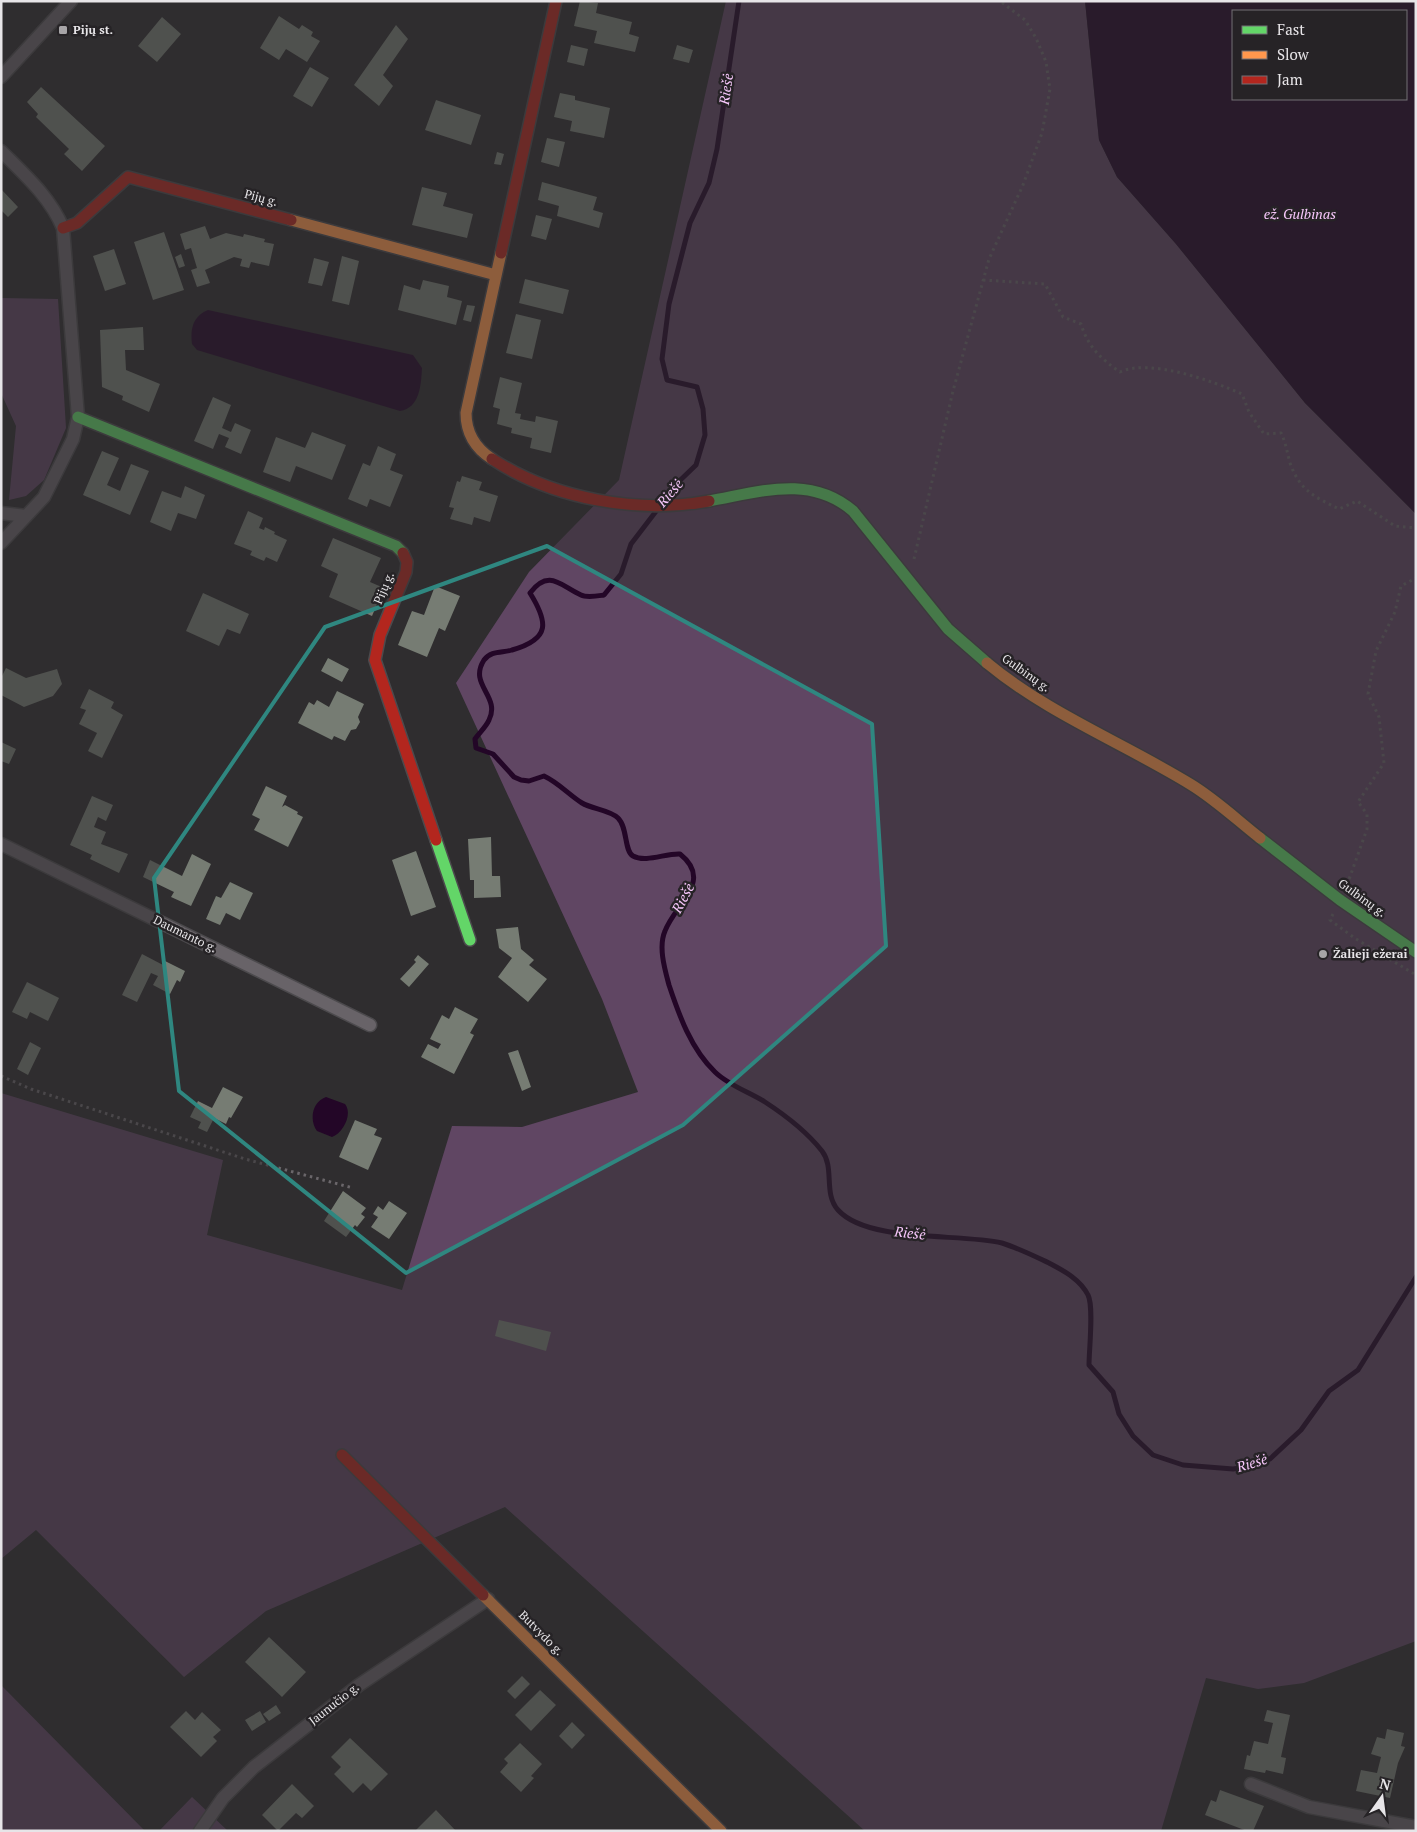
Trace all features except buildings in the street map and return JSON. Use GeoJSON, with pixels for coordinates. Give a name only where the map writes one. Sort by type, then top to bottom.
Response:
{"type":"FeatureCollection","features":[{"type":"Feature","properties":{"kind":"street"},"geometry":{"type":"LineString","coordinates":[[1,77],[71,1]]}},
{"type":"Feature","properties":{"kind":"street"},"geometry":{"type":"LineString","coordinates":[[496,275],[556,1]]}},
{"type":"Feature","properties":{"kind":"street"},"geometry":{"type":"LineString","coordinates":[[1,151],[45,197],[56,211],[63,228],[78,417],[73,439],[44,497],[1,543]]}},
{"type":"Feature","properties":{"kind":"street","name":"Pijų g."},"geometry":{"type":"LineString","coordinates":[[63,228],[77,222],[128,177],[496,275]]}},
{"type":"Feature","properties":{"kind":"street","name":"Gulbinų g."},"geometry":{"type":"LineString","coordinates":[[496,275],[466,413],[466,426],[470,438],[498,464],[528,478],[569,492],[621,502],[673,506],[795,488],[818,491],[836,498],[853,511],[908,582],[948,629],[1008,680],[1192,785],[1343,902],[1416,952]]}},
{"type":"Feature","properties":{"kind":"street","name":"Pijų g."},"geometry":{"type":"LineString","coordinates":[[78,417],[396,546],[404,554],[407,562],[406,574],[378,638],[374,660],[470,940]]}},
{"type":"Feature","properties":{"kind":"street"},"geometry":{"type":"LineString","coordinates":[[1,513],[26,516]]}},
{"type":"Feature","properties":{"kind":"street","name":"Daumanto g."},"geometry":{"type":"LineString","coordinates":[[1,844],[370,1024]]}},
{"type":"Feature","properties":{"kind":"street","name":"Butvydo g."},"geometry":{"type":"LineString","coordinates":[[342,1455],[721,1831]]}},
{"type":"Feature","properties":{"kind":"street","name":"Jaunučio g."},"geometry":{"type":"LineString","coordinates":[[200,1831],[223,1798],[254,1767],[358,1685],[488,1599]]}},
{"type":"Feature","properties":{"kind":"street"},"geometry":{"type":"LineString","coordinates":[[1251,1784],[1309,1807],[1416,1827]]}},
{"type":"Feature","properties":{"kind":"path"},"geometry":{"type":"LineString","coordinates":[[908,582],[953,391],[989,258],[1023,185],[1042,133],[1050,89],[1046,62],[1036,38],[1025,20],[1000,1]]}},
{"type":"Feature","properties":{"kind":"path"},"geometry":{"type":"LineString","coordinates":[[983,280],[1045,284],[1063,317],[1080,324],[1085,337],[1098,357],[1120,372],[1132,366],[1162,368],[1218,384],[1242,394],[1249,412],[1264,434],[1281,433],[1286,442],[1290,464],[1308,494],[1339,509],[1358,502],[1394,526],[1416,528]]}},
{"type":"Feature","properties":{"kind":"path"},"geometry":{"type":"LineString","coordinates":[[1416,578],[1401,586],[1395,612],[1376,651],[1368,694],[1379,717],[1384,763],[1358,802],[1368,814],[1367,829],[1351,878],[1347,882],[1343,902],[1330,920],[1356,939],[1416,975]]}},
{"type":"Feature","properties":{"kind":"path"},"geometry":{"type":"LineString","coordinates":[[1,1076],[30,1090],[245,1159],[353,1188]]}},
{"type":"Feature","properties":{"kind":"highlighted area"},"geometry":{"type":"Polygon","coordinates":[[[547,546],[872,724],[886,946],[683,1125],[406,1273],[179,1091],[154,878],[325,627],[547,546]]]}},
{"type":"Feature","properties":{"kind":"shaded area"},"geometry":{"type":"Polygon","coordinates":[[[726,1],[1085,1],[1099,140],[1117,177],[1176,244],[1305,403],[1416,514],[1416,1641],[1304,1683],[1258,1689],[1206,1678],[1161,1831],[865,1831],[505,1507],[266,1611],[184,1677],[36,1530],[1,1559],[1,1093],[223,1160],[207,1235],[402,1290],[452,1126],[522,1127],[638,1092],[602,999],[456,683],[529,572],[619,480],[726,1]]]}},
{"type":"Feature","properties":{"kind":"shaded area"},"geometry":{"type":"Polygon","coordinates":[[[1,298],[58,299],[66,428],[44,480],[26,496],[9,500],[16,426],[1,393],[1,298]]]}},
{"type":"Feature","properties":{"kind":"shaded area"},"geometry":{"type":"Polygon","coordinates":[[[1,1685],[145,1831],[1,1831],[1,1685]]]}},
{"type":"Feature","properties":{"kind":"shaded area"},"geometry":{"type":"Polygon","coordinates":[[[192,1797],[228,1831],[159,1831],[192,1797]]]}},
{"type":"Feature","properties":{"kind":"water","name":"ež. Gulbinas"},"geometry":{"type":"Polygon","coordinates":[[[1085,1],[1416,1],[1416,514],[1305,403],[1176,244],[1117,177],[1099,140],[1085,1]]]}},
{"type":"Feature","properties":{"kind":"water"},"geometry":{"type":"Polygon","coordinates":[[[208,310],[413,355],[422,368],[418,395],[412,405],[400,411],[197,350],[192,344],[192,328],[196,319],[208,310]]]}},
{"type":"Feature","properties":{"kind":"water"},"geometry":{"type":"Polygon","coordinates":[[[326,1097],[345,1104],[348,1113],[346,1123],[340,1132],[332,1137],[317,1131],[313,1122],[315,1107],[321,1099],[326,1097]]]}},
{"type":"Feature","properties":{"kind":"waterway","name":"Riešė"},"geometry":{"type":"LineString","coordinates":[[663,501],[670,490],[696,465],[705,435],[703,409],[697,387],[667,380],[662,359],[669,304],[690,223],[709,183],[717,149],[739,1]]}},
{"type":"Feature","properties":{"kind":"waterway","name":"Riešė"},"geometry":{"type":"LineString","coordinates":[[657,510],[631,544],[621,574],[604,595],[583,596],[555,581],[549,580],[537,586],[530,593],[536,603],[542,621],[540,635],[525,646],[494,653],[484,660],[480,669],[480,677],[491,704],[492,712],[488,723],[475,739],[476,748],[493,754],[514,777],[529,781],[544,776],[582,803],[615,815],[621,822],[628,849],[633,856],[650,858],[680,854],[690,864],[693,883],[670,921],[662,944],[667,979],[682,1020],[699,1053],[715,1072],[726,1081],[780,1112],[803,1131],[822,1151],[828,1165],[831,1196],[838,1210],[852,1220],[870,1228],[916,1235],[1002,1243],[1049,1263],[1071,1276],[1085,1289],[1090,1301],[1089,1365],[1113,1392],[1119,1414],[1133,1436],[1153,1455],[1183,1465],[1233,1469],[1253,1466],[1270,1459],[1301,1430],[1329,1391],[1358,1370],[1416,1277]]}},
{"type":"Feature","properties":{"kind":"traffic: fast"},"geometry":{"type":"LineString","coordinates":[[78,417],[396,546],[403,553]]}},
{"type":"Feature","properties":{"kind":"traffic: fast"},"geometry":{"type":"LineString","coordinates":[[709,501],[766,490],[784,489],[802,489],[820,493],[837,500],[853,511],[948,629],[987,663]]}},
{"type":"Feature","properties":{"kind":"traffic: fast"},"geometry":{"type":"LineString","coordinates":[[1260,838],[1340,900],[1416,952]]}},
{"type":"Feature","properties":{"kind":"traffic: fast"},"geometry":{"type":"LineString","coordinates":[[436,840],[470,940]]}},
{"type":"Feature","properties":{"kind":"traffic: slow"},"geometry":{"type":"LineString","coordinates":[[291,220],[496,275]]}},
{"type":"Feature","properties":{"kind":"traffic: slow"},"geometry":{"type":"LineString","coordinates":[[492,459],[476,445],[468,427],[466,413],[501,253]]}},
{"type":"Feature","properties":{"kind":"traffic: slow"},"geometry":{"type":"LineString","coordinates":[[987,663],[1010,681],[1060,712],[1165,769],[1199,790],[1260,838]]}},
{"type":"Feature","properties":{"kind":"traffic: slow"},"geometry":{"type":"LineString","coordinates":[[483,1595],[721,1831]]}},
{"type":"Feature","properties":{"kind":"traffic: jam"},"geometry":{"type":"LineString","coordinates":[[501,253],[556,1]]}},
{"type":"Feature","properties":{"kind":"traffic: jam"},"geometry":{"type":"LineString","coordinates":[[63,228],[77,223],[128,177],[291,220]]}},
{"type":"Feature","properties":{"kind":"traffic: jam"},"geometry":{"type":"LineString","coordinates":[[492,459],[516,473],[542,484],[597,500],[654,506],[682,505],[709,501]]}},
{"type":"Feature","properties":{"kind":"traffic: jam"},"geometry":{"type":"LineString","coordinates":[[403,553],[407,562],[406,572],[380,635],[375,660],[436,840]]}},
{"type":"Feature","properties":{"kind":"traffic: jam"},"geometry":{"type":"LineString","coordinates":[[342,1455],[483,1595]]}},
{"type":"Feature","properties":{"kind":"place","name":"Pijų st."},"geometry":{"type":"Point","coordinates":[63,30]}},
{"type":"Feature","properties":{"kind":"place","name":"Žalieji ežerai"},"geometry":{"type":"Point","coordinates":[1323,954]}}]}
